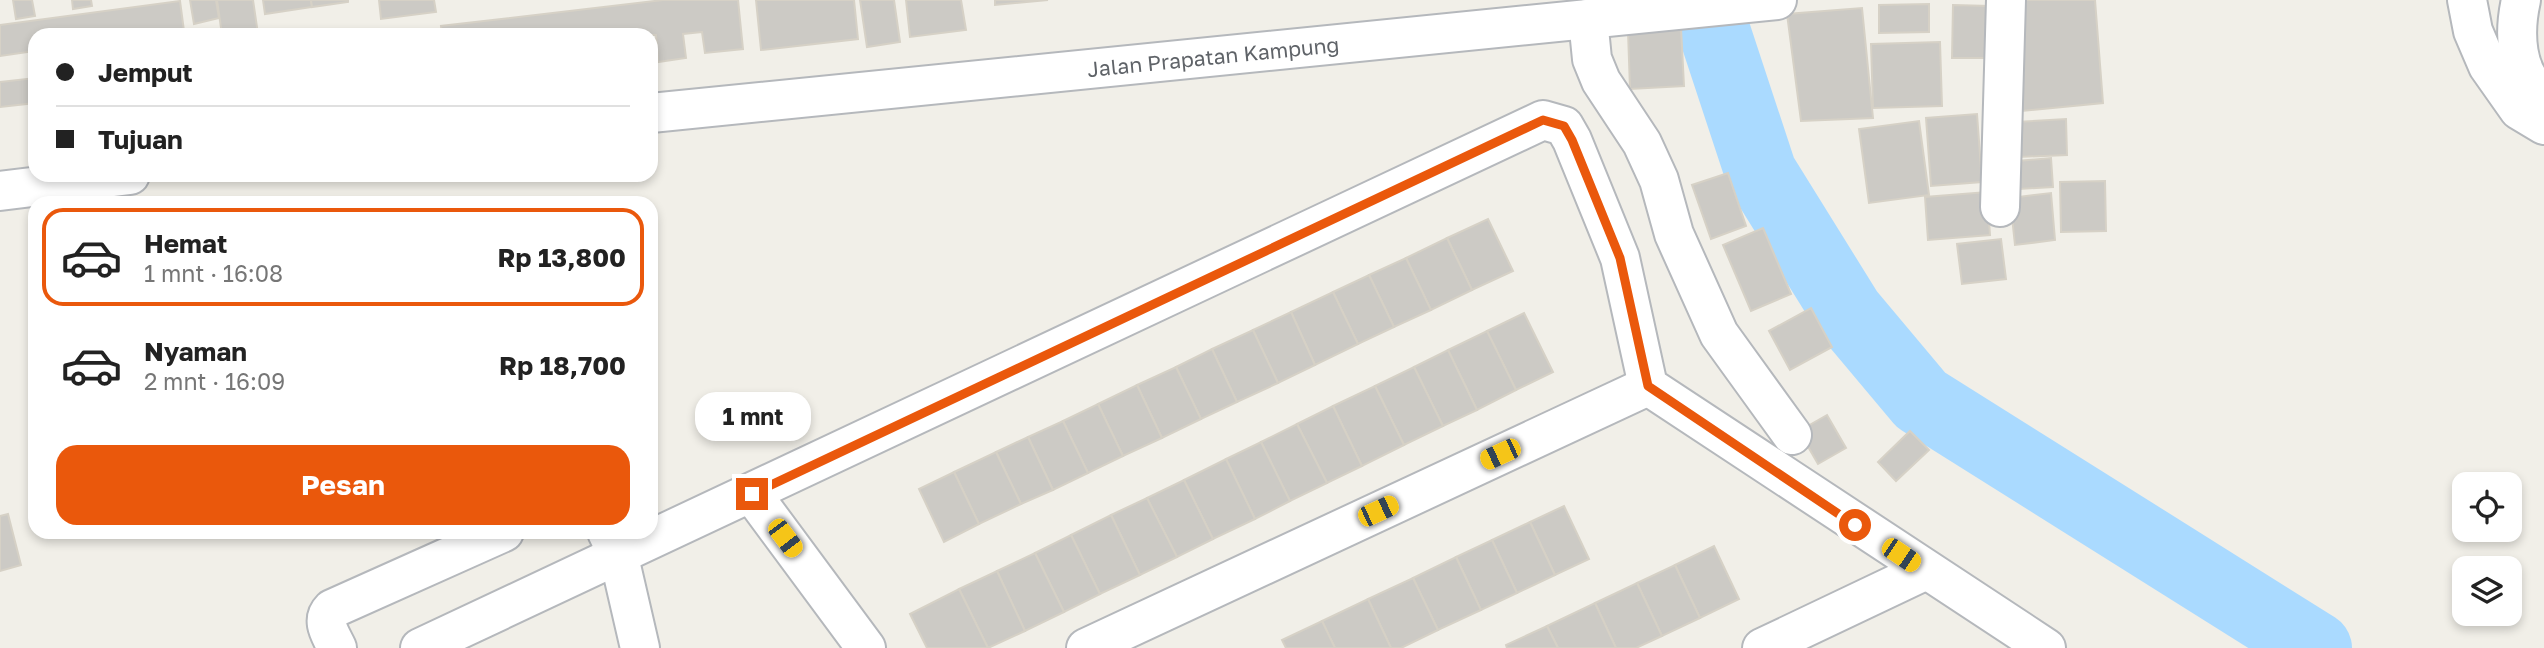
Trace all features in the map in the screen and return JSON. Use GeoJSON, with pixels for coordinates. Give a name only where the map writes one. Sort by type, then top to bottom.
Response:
{"type":"FeatureCollection","features":[{"type":"Feature","properties":{"kind":"street","name":"Jalan Prapatan Kampung"},"geometry":{"type":"LineString","coordinates":[[658,112],[1777,0]]}},
{"type":"Feature","properties":{"kind":"street"},"geometry":{"type":"LineString","coordinates":[[2000,207],[2006,0]]}},
{"type":"Feature","properties":{"kind":"street"},"geometry":{"type":"LineString","coordinates":[[2467,0],[2473,31],[2488,66],[2519,110],[2544,125]]}},
{"type":"Feature","properties":{"kind":"street"},"geometry":{"type":"LineString","coordinates":[[2521,0],[2516,23],[2519,55],[2532,87],[2544,94]]}},
{"type":"Feature","properties":{"kind":"street"},"geometry":{"type":"LineString","coordinates":[[1588,19],[1592,59],[1601,81],[1642,143],[1659,180],[1675,234],[1718,334],[1792,435]]}},
{"type":"Feature","properties":{"kind":"street"},"geometry":{"type":"LineString","coordinates":[[658,528],[752,494],[1543,120],[1564,126],[1572,140],[1620,258],[1648,386],[1924,571],[2046,648]]}},
{"type":"Feature","properties":{"kind":"street"},"geometry":{"type":"LineString","coordinates":[[0,191],[73,182]]}},
{"type":"Feature","properties":{"kind":"street"},"geometry":{"type":"LineString","coordinates":[[1086,648],[1648,386]]}},
{"type":"Feature","properties":{"kind":"street"},"geometry":{"type":"LineString","coordinates":[[752,494],[866,648]]}},
{"type":"Feature","properties":{"kind":"street"},"geometry":{"type":"LineString","coordinates":[[337,648],[326,623],[327,614],[332,609],[488,539]]}},
{"type":"Feature","properties":{"kind":"street"},"geometry":{"type":"LineString","coordinates":[[420,648],[613,544],[639,648]]}},
{"type":"Feature","properties":{"kind":"street"},"geometry":{"type":"LineString","coordinates":[[1762,648],[1924,571]]}},
{"type":"Feature","properties":{"kind":"building"},"geometry":{"type":"Polygon","coordinates":[[[13,0],[32,0],[35,16],[16,19],[13,0]]]}},
{"type":"Feature","properties":{"kind":"building"},"geometry":{"type":"Polygon","coordinates":[[[72,0],[91,0],[92,6],[73,9],[72,0]]]}},
{"type":"Feature","properties":{"kind":"building"},"geometry":{"type":"Polygon","coordinates":[[[190,0],[216,0],[219,18],[194,24],[190,0]]]}},
{"type":"Feature","properties":{"kind":"building"},"geometry":{"type":"Polygon","coordinates":[[[217,0],[253,0],[257,28],[221,28],[217,0]]]}},
{"type":"Feature","properties":{"kind":"building"},"geometry":{"type":"Polygon","coordinates":[[[263,0],[311,0],[312,7],[265,14],[263,0]]]}},
{"type":"Feature","properties":{"kind":"building"},"geometry":{"type":"Polygon","coordinates":[[[311,0],[348,0],[348,2],[312,7],[311,0]]]}},
{"type":"Feature","properties":{"kind":"building"},"geometry":{"type":"Polygon","coordinates":[[[379,0],[434,0],[436,12],[381,19],[379,0]]]}},
{"type":"Feature","properties":{"kind":"building"},"geometry":{"type":"Polygon","coordinates":[[[663,0],[738,0],[743,49],[705,53],[702,32],[683,34],[686,58],[658,62],[658,28],[441,26],[663,0]]]}},
{"type":"Feature","properties":{"kind":"building"},"geometry":{"type":"Polygon","coordinates":[[[756,0],[854,0],[858,39],[761,50],[756,0]]]}},
{"type":"Feature","properties":{"kind":"building"},"geometry":{"type":"Polygon","coordinates":[[[860,0],[894,0],[900,42],[867,47],[860,0]]]}},
{"type":"Feature","properties":{"kind":"building"},"geometry":{"type":"Polygon","coordinates":[[[906,0],[961,0],[966,30],[910,37],[906,0]]]}},
{"type":"Feature","properties":{"kind":"building"},"geometry":{"type":"Polygon","coordinates":[[[995,0],[1048,0],[995,5],[995,0]]]}},
{"type":"Feature","properties":{"kind":"building"},"geometry":{"type":"Polygon","coordinates":[[[2012,0],[2095,0],[2103,103],[2022,111],[2012,0]]]}},
{"type":"Feature","properties":{"kind":"building"},"geometry":{"type":"Polygon","coordinates":[[[180,1],[184,28],[28,28],[28,52],[0,56],[0,25],[180,1]]]}},
{"type":"Feature","properties":{"kind":"building"},"geometry":{"type":"Polygon","coordinates":[[[1929,4],[1929,32],[1879,33],[1879,5],[1929,4]]]}},
{"type":"Feature","properties":{"kind":"building"},"geometry":{"type":"Polygon","coordinates":[[[1953,5],[1990,6],[1989,58],[1952,58],[1953,5]]]}},
{"type":"Feature","properties":{"kind":"building"},"geometry":{"type":"Polygon","coordinates":[[[1862,8],[1873,118],[1801,121],[1787,14],[1862,8]]]}},
{"type":"Feature","properties":{"kind":"building"},"geometry":{"type":"Polygon","coordinates":[[[1681,28],[1684,86],[1630,89],[1628,31],[1681,28]]]}},
{"type":"Feature","properties":{"kind":"building"},"geometry":{"type":"Polygon","coordinates":[[[1940,42],[1942,106],[1873,108],[1871,44],[1940,42]]]}},
{"type":"Feature","properties":{"kind":"building"},"geometry":{"type":"Polygon","coordinates":[[[28,79],[28,104],[0,107],[0,82],[28,79]]]}},
{"type":"Feature","properties":{"kind":"building"},"geometry":{"type":"Polygon","coordinates":[[[1977,114],[1982,182],[1931,186],[1926,118],[1977,114]]]}},
{"type":"Feature","properties":{"kind":"building"},"geometry":{"type":"Polygon","coordinates":[[[2066,119],[2067,155],[2018,157],[2016,122],[2066,119]]]}},
{"type":"Feature","properties":{"kind":"building"},"geometry":{"type":"Polygon","coordinates":[[[1919,121],[1929,195],[1869,203],[1859,129],[1919,121]]]}},
{"type":"Feature","properties":{"kind":"building"},"geometry":{"type":"Polygon","coordinates":[[[2051,158],[2053,187],[2019,189],[2017,161],[2051,158]]]}},
{"type":"Feature","properties":{"kind":"building"},"geometry":{"type":"Polygon","coordinates":[[[1728,173],[1746,226],[1711,239],[1692,185],[1728,173]]]}},
{"type":"Feature","properties":{"kind":"building"},"geometry":{"type":"Polygon","coordinates":[[[2105,181],[2106,231],[2061,232],[2060,182],[2105,181]]]}},
{"type":"Feature","properties":{"kind":"building"},"geometry":{"type":"Polygon","coordinates":[[[1987,192],[1990,235],[1928,240],[1925,197],[1987,192]]]}},
{"type":"Feature","properties":{"kind":"building"},"geometry":{"type":"Polygon","coordinates":[[[2051,193],[2055,240],[2015,245],[2010,198],[2051,193]]]}},
{"type":"Feature","properties":{"kind":"building"},"geometry":{"type":"Polygon","coordinates":[[[1488,219],[1513,271],[1472,290],[1447,238],[1488,219]]]}},
{"type":"Feature","properties":{"kind":"building"},"geometry":{"type":"Polygon","coordinates":[[[1763,228],[1791,294],[1751,311],[1723,245],[1763,228]]]}},
{"type":"Feature","properties":{"kind":"building"},"geometry":{"type":"Polygon","coordinates":[[[1447,238],[1472,290],[1431,310],[1406,258],[1447,238]]]}},
{"type":"Feature","properties":{"kind":"building"},"geometry":{"type":"Polygon","coordinates":[[[2001,239],[2006,279],[1962,284],[1957,244],[2001,239]]]}},
{"type":"Feature","properties":{"kind":"building"},"geometry":{"type":"Polygon","coordinates":[[[1406,258],[1431,310],[1394,327],[1369,275],[1406,258]]]}},
{"type":"Feature","properties":{"kind":"building"},"geometry":{"type":"Polygon","coordinates":[[[1369,275],[1394,327],[1358,344],[1333,292],[1369,275]]]}},
{"type":"Feature","properties":{"kind":"building"},"geometry":{"type":"Polygon","coordinates":[[[1333,292],[1358,344],[1315,365],[1291,312],[1333,292]]]}},
{"type":"Feature","properties":{"kind":"building"},"geometry":{"type":"Polygon","coordinates":[[[1811,308],[1832,347],[1790,370],[1769,331],[1811,308]]]}},
{"type":"Feature","properties":{"kind":"building"},"geometry":{"type":"Polygon","coordinates":[[[1291,312],[1315,365],[1278,383],[1253,330],[1291,312]]]}},
{"type":"Feature","properties":{"kind":"building"},"geometry":{"type":"Polygon","coordinates":[[[1524,313],[1553,372],[1516,390],[1487,331],[1524,313]]]}},
{"type":"Feature","properties":{"kind":"building"},"geometry":{"type":"Polygon","coordinates":[[[1253,330],[1278,383],[1237,402],[1212,349],[1253,330]]]}},
{"type":"Feature","properties":{"kind":"building"},"geometry":{"type":"Polygon","coordinates":[[[1487,331],[1516,390],[1477,410],[1448,350],[1487,331]]]}},
{"type":"Feature","properties":{"kind":"building"},"geometry":{"type":"Polygon","coordinates":[[[1212,349],[1237,402],[1201,419],[1176,367],[1212,349]]]}},
{"type":"Feature","properties":{"kind":"building"},"geometry":{"type":"Polygon","coordinates":[[[1448,350],[1477,410],[1443,426],[1414,367],[1448,350]]]}},
{"type":"Feature","properties":{"kind":"building"},"geometry":{"type":"Polygon","coordinates":[[[1176,367],[1201,419],[1162,438],[1137,385],[1176,367]]]}},
{"type":"Feature","properties":{"kind":"building"},"geometry":{"type":"Polygon","coordinates":[[[1414,367],[1443,426],[1404,445],[1375,386],[1414,367]]]}},
{"type":"Feature","properties":{"kind":"building"},"geometry":{"type":"Polygon","coordinates":[[[1137,385],[1162,438],[1123,456],[1098,404],[1137,385]]]}},
{"type":"Feature","properties":{"kind":"building"},"geometry":{"type":"Polygon","coordinates":[[[1375,386],[1404,445],[1362,466],[1333,406],[1375,386]]]}},
{"type":"Feature","properties":{"kind":"building"},"geometry":{"type":"Polygon","coordinates":[[[1098,404],[1123,456],[1088,473],[1063,421],[1098,404]]]}},
{"type":"Feature","properties":{"kind":"building"},"geometry":{"type":"Polygon","coordinates":[[[1333,406],[1362,466],[1327,483],[1297,424],[1333,406]]]}},
{"type":"Feature","properties":{"kind":"building"},"geometry":{"type":"Polygon","coordinates":[[[1827,415],[1846,448],[1818,464],[1799,431],[1827,415]]]}},
{"type":"Feature","properties":{"kind":"building"},"geometry":{"type":"Polygon","coordinates":[[[1063,421],[1088,473],[1053,490],[1028,437],[1063,421]]]}},
{"type":"Feature","properties":{"kind":"building"},"geometry":{"type":"Polygon","coordinates":[[[1297,424],[1327,483],[1290,501],[1261,442],[1297,424]]]}},
{"type":"Feature","properties":{"kind":"building"},"geometry":{"type":"Polygon","coordinates":[[[1910,431],[1929,450],[1896,481],[1878,462],[1910,431]]]}},
{"type":"Feature","properties":{"kind":"building"},"geometry":{"type":"Polygon","coordinates":[[[1028,437],[1053,490],[1021,504],[996,452],[1028,437]]]}},
{"type":"Feature","properties":{"kind":"building"},"geometry":{"type":"Polygon","coordinates":[[[1261,442],[1290,501],[1255,519],[1226,459],[1261,442]]]}},
{"type":"Feature","properties":{"kind":"building"},"geometry":{"type":"Polygon","coordinates":[[[996,452],[1021,504],[979,524],[954,472],[996,452]]]}},
{"type":"Feature","properties":{"kind":"building"},"geometry":{"type":"Polygon","coordinates":[[[1226,459],[1255,519],[1213,539],[1184,480],[1226,459]]]}},
{"type":"Feature","properties":{"kind":"building"},"geometry":{"type":"Polygon","coordinates":[[[954,472],[979,524],[944,542],[919,489],[954,472]]]}},
{"type":"Feature","properties":{"kind":"building"},"geometry":{"type":"Polygon","coordinates":[[[1184,480],[1213,539],[1177,557],[1147,498],[1184,480]]]}},
{"type":"Feature","properties":{"kind":"building"},"geometry":{"type":"Polygon","coordinates":[[[1147,498],[1177,557],[1140,575],[1111,515],[1147,498]]]}},
{"type":"Feature","properties":{"kind":"building"},"geometry":{"type":"Polygon","coordinates":[[[1564,506],[1589,559],[1555,575],[1530,522],[1564,506]]]}},
{"type":"Feature","properties":{"kind":"building"},"geometry":{"type":"Polygon","coordinates":[[[8,514],[21,565],[0,571],[0,516],[8,514]]]}},
{"type":"Feature","properties":{"kind":"building"},"geometry":{"type":"Polygon","coordinates":[[[1111,515],[1140,575],[1100,594],[1071,535],[1111,515]]]}},
{"type":"Feature","properties":{"kind":"building"},"geometry":{"type":"Polygon","coordinates":[[[1530,522],[1555,575],[1517,593],[1492,540],[1530,522]]]}},
{"type":"Feature","properties":{"kind":"building"},"geometry":{"type":"Polygon","coordinates":[[[1071,535],[1100,594],[1064,612],[1035,553],[1071,535]]]}},
{"type":"Feature","properties":{"kind":"building"},"geometry":{"type":"Polygon","coordinates":[[[1492,540],[1517,593],[1481,610],[1456,557],[1492,540]]]}},
{"type":"Feature","properties":{"kind":"building"},"geometry":{"type":"Polygon","coordinates":[[[1714,546],[1739,599],[1700,618],[1675,565],[1714,546]]]}},
{"type":"Feature","properties":{"kind":"building"},"geometry":{"type":"Polygon","coordinates":[[[1035,553],[1064,612],[1025,631],[997,571],[1035,553]]]}},
{"type":"Feature","properties":{"kind":"building"},"geometry":{"type":"Polygon","coordinates":[[[1456,557],[1481,610],[1438,630],[1413,578],[1456,557]]]}},
{"type":"Feature","properties":{"kind":"building"},"geometry":{"type":"Polygon","coordinates":[[[1675,565],[1700,618],[1662,636],[1637,583],[1675,565]]]}},
{"type":"Feature","properties":{"kind":"building"},"geometry":{"type":"Polygon","coordinates":[[[997,571],[1025,631],[988,648],[959,589],[997,571]]]}},
{"type":"Feature","properties":{"kind":"building"},"geometry":{"type":"Polygon","coordinates":[[[1413,578],[1438,630],[1401,648],[1391,648],[1368,599],[1413,578]]]}},
{"type":"Feature","properties":{"kind":"building"},"geometry":{"type":"Polygon","coordinates":[[[1637,583],[1662,636],[1636,648],[1616,648],[1595,603],[1637,583]]]}},
{"type":"Feature","properties":{"kind":"building"},"geometry":{"type":"Polygon","coordinates":[[[959,589],[988,648],[927,648],[910,614],[959,589]]]}},
{"type":"Feature","properties":{"kind":"building"},"geometry":{"type":"Polygon","coordinates":[[[1368,599],[1391,648],[1335,648],[1322,621],[1368,599]]]}},
{"type":"Feature","properties":{"kind":"building"},"geometry":{"type":"Polygon","coordinates":[[[1595,603],[1616,648],[1558,648],[1547,626],[1595,603]]]}},
{"type":"Feature","properties":{"kind":"building"},"geometry":{"type":"Polygon","coordinates":[[[1322,621],[1335,648],[1286,648],[1282,640],[1322,621]]]}},
{"type":"Feature","properties":{"kind":"building"},"geometry":{"type":"Polygon","coordinates":[[[1547,626],[1558,648],[1507,648],[1506,645],[1547,626]]]}},
{"type":"Feature","properties":{"kind":"waterway"},"geometry":{"type":"LineString","coordinates":[[1704,0],[1761,173],[1848,313],[1921,400],[2316,648]]}},
{"type":"Feature","properties":{"kind":"route"},"geometry":{"type":"LineString","coordinates":[[752,494],[1531,123],[1543,120],[1564,126],[1572,140],[1620,258],[1648,386],[1855,525]]}}]}
